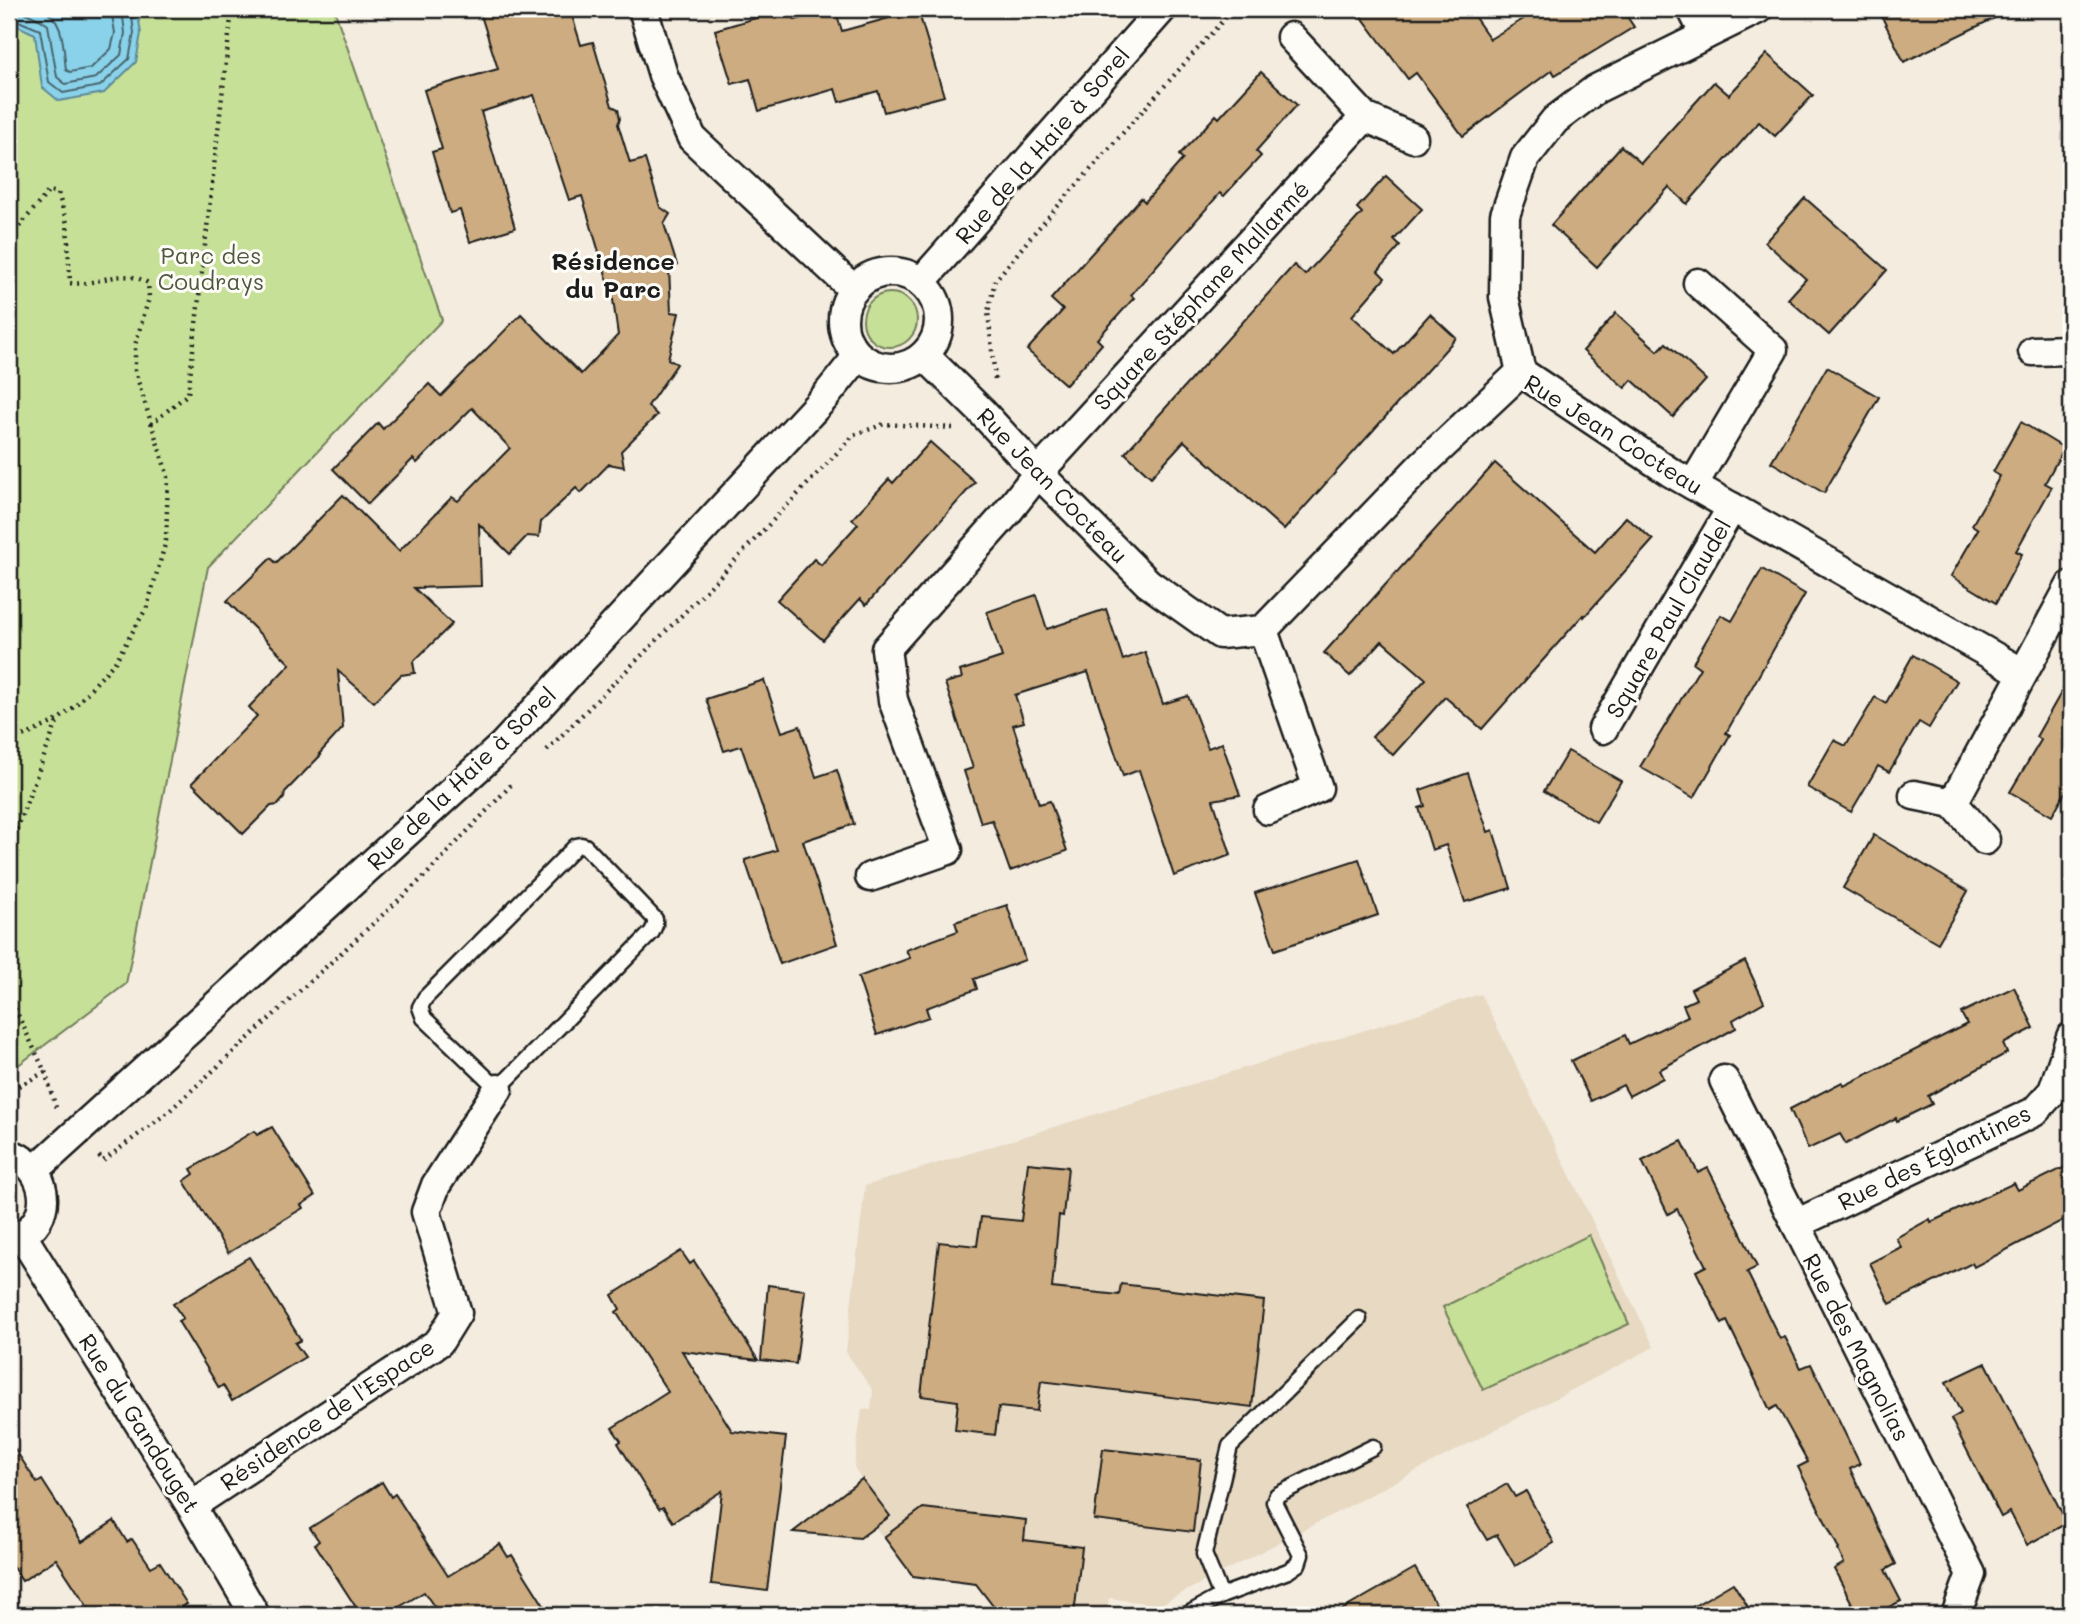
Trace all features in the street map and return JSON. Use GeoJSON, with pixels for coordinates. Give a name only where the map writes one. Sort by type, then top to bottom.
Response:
{"type":"FeatureCollection","features":[{"type":"Feature","properties":{"kind":"street"},"geometry":{"type":"LineString","coordinates":[[643,9],[663,75],[692,138],[853,289]]}},
{"type":"Feature","properties":{"kind":"street","name":"Rue de la Haie à Sorel"},"geometry":{"type":"LineString","coordinates":[[921,282],[1163,9]]}},
{"type":"Feature","properties":{"kind":"street"},"geometry":{"type":"LineString","coordinates":[[1692,9],[1705,35]]}},
{"type":"Feature","properties":{"kind":"street"},"geometry":{"type":"LineString","coordinates":[[1521,372],[1504,297],[1504,215],[1525,158],[1555,120],[1596,89],[1758,9]]}},
{"type":"Feature","properties":{"kind":"street"},"geometry":{"type":"LineString","coordinates":[[1291,37],[1365,117],[1413,138]]}},
{"type":"Feature","properties":{"kind":"street","name":"Square Stéphane Mallarmé"},"geometry":{"type":"LineString","coordinates":[[870,877],[948,850],[893,700],[886,649],[1006,514],[1038,473],[1365,117]]}},
{"type":"Feature","properties":{"kind":"street"},"geometry":{"type":"LineString","coordinates":[[894,271],[908,274],[921,282],[937,304],[939,317],[932,344],[924,355],[898,368],[870,364],[858,356],[849,345],[842,316],[853,289],[878,273],[894,271]]}},
{"type":"Feature","properties":{"kind":"street"},"geometry":{"type":"LineString","coordinates":[[1693,485],[1773,350],[1698,283]]}},
{"type":"Feature","properties":{"kind":"street"},"geometry":{"type":"LineString","coordinates":[[2033,352],[2071,350]]}},
{"type":"Feature","properties":{"kind":"street","name":"Rue Jean Cocteau"},"geometry":{"type":"LineString","coordinates":[[924,355],[1148,583],[1220,634],[1263,630],[1423,464],[1521,372],[1670,472],[2023,673]]}},
{"type":"Feature","properties":{"kind":"street","name":"Rue de la Haie à Sorel"},"geometry":{"type":"LineString","coordinates":[[35,1170],[503,745],[825,397],[858,356]]}},
{"type":"Feature","properties":{"kind":"street","name":"Square Paul Claudel"},"geometry":{"type":"LineString","coordinates":[[1603,729],[1732,507]]}},
{"type":"Feature","properties":{"kind":"street"},"geometry":{"type":"LineString","coordinates":[[1954,803],[2071,585]]}},
{"type":"Feature","properties":{"kind":"street"},"geometry":{"type":"LineString","coordinates":[[1263,630],[1318,789],[1268,810]]}},
{"type":"Feature","properties":{"kind":"street"},"geometry":{"type":"LineString","coordinates":[[1914,795],[1954,803],[1985,840]]}},
{"type":"Feature","properties":{"kind":"street","name":"Rue des Églantines"},"geometry":{"type":"LineString","coordinates":[[1796,1224],[2034,1112],[2053,1091],[2071,1037]]}},
{"type":"Feature","properties":{"kind":"street","name":"Rue des Magnolias"},"geometry":{"type":"LineString","coordinates":[[1724,1080],[1971,1574],[1955,1615]]}},
{"type":"Feature","properties":{"kind":"street","name":"Résidence de l'Espace"},"geometry":{"type":"LineString","coordinates":[[191,1506],[439,1342],[457,1313],[426,1212],[436,1185],[498,1089]]}},
{"type":"Feature","properties":{"kind":"street"},"geometry":{"type":"LineString","coordinates":[[9,1154],[19,1156],[35,1170],[43,1190],[41,1211],[29,1230],[15,1237]]}},
{"type":"Feature","properties":{"kind":"street","name":"Rue du Gandouget"},"geometry":{"type":"LineString","coordinates":[[15,1237],[191,1506],[255,1615]]}},
{"type":"Feature","properties":{"kind":"lane"},"geometry":{"type":"LineString","coordinates":[[576,846],[585,846],[655,919],[655,925],[652,932],[498,1089],[424,1018],[420,1007],[425,998],[576,846]]}},
{"type":"Feature","properties":{"kind":"lane"},"geometry":{"type":"LineString","coordinates":[[1221,1596],[1204,1554],[1230,1446],[1359,1319]]}},
{"type":"Feature","properties":{"kind":"lane"},"geometry":{"type":"LineString","coordinates":[[1186,1615],[1221,1596],[1298,1564],[1301,1555],[1274,1502],[1277,1495],[1373,1447]]}},
{"type":"Feature","properties":{"kind":"path"},"geometry":{"type":"LineString","coordinates":[[152,424],[188,394],[232,9]]}},
{"type":"Feature","properties":{"kind":"path"},"geometry":{"type":"LineString","coordinates":[[982,412],[997,394],[988,312],[995,281],[1034,233],[1233,9]]}},
{"type":"Feature","properties":{"kind":"path"},"geometry":{"type":"LineString","coordinates":[[9,236],[49,191],[58,193],[66,223],[70,284],[136,276],[148,283],[149,298],[135,345],[135,371],[169,477],[166,541],[147,607],[115,662],[76,705],[58,720],[29,734],[9,739]]}},
{"type":"Feature","properties":{"kind":"path"},"geometry":{"type":"LineString","coordinates":[[9,849],[58,720]]}},
{"type":"Feature","properties":{"kind":"path"},"geometry":{"type":"LineString","coordinates":[[9,996],[45,1072],[9,1091]]}},
{"type":"Feature","properties":{"kind":"shaded area"},"geometry":{"type":"Polygon","coordinates":[[[1481,994],[1654,1347],[1159,1605],[1109,1598],[1106,1615],[1000,1615],[976,1584],[913,1576],[875,1527],[860,1538],[827,1535],[830,1503],[861,1479],[854,1467],[862,1409],[871,1410],[873,1391],[846,1352],[865,1186],[1481,994]]]}},
{"type":"Feature","properties":{"kind":"green space","name":"Parc des Coudrays"},"geometry":{"type":"Polygon","coordinates":[[[9,9],[334,9],[442,320],[208,567],[126,984],[9,1072],[9,9]]]}},
{"type":"Feature","properties":{"kind":"green space"},"geometry":{"type":"Polygon","coordinates":[[[895,293],[905,297],[913,305],[917,320],[913,335],[905,343],[885,347],[875,343],[867,335],[863,315],[867,305],[875,297],[895,293]]]}},
{"type":"Feature","properties":{"kind":"green space"},"geometry":{"type":"Polygon","coordinates":[[[1589,1235],[1629,1324],[1483,1390],[1443,1307],[1589,1235]]]}},
{"type":"Feature","properties":{"kind":"water"},"geometry":{"type":"Polygon","coordinates":[[[9,9],[137,9],[141,33],[136,62],[104,93],[59,101],[42,87],[35,34],[9,22],[9,9]]]}},
{"type":"Feature","properties":{"kind":"building"},"geometry":{"type":"Polygon","coordinates":[[[479,9],[570,9],[581,45],[593,42],[612,106],[618,109],[618,124],[630,163],[645,159],[660,207],[670,214],[664,224],[677,265],[669,268],[671,312],[679,313],[668,359],[677,364],[648,406],[657,415],[621,451],[624,467],[609,464],[581,493],[576,488],[541,522],[539,537],[527,536],[510,554],[479,524],[481,586],[414,588],[452,624],[413,662],[415,673],[401,675],[374,702],[338,671],[343,728],[285,792],[278,805],[271,806],[243,834],[192,783],[257,716],[249,707],[290,664],[227,601],[271,558],[276,563],[343,495],[399,551],[452,497],[458,501],[510,448],[472,408],[417,463],[413,459],[368,504],[333,469],[378,423],[383,429],[429,384],[441,396],[521,314],[581,374],[618,335],[611,285],[582,196],[569,200],[534,95],[481,112],[515,228],[470,242],[460,210],[450,213],[432,152],[442,149],[424,90],[498,69],[479,9]]]}},
{"type":"Feature","properties":{"kind":"building"},"geometry":{"type":"Polygon","coordinates":[[[792,9],[795,20],[835,9],[842,31],[918,10],[944,96],[884,112],[878,91],[839,102],[835,89],[759,111],[750,79],[732,84],[715,30],[792,9]]]}},
{"type":"Feature","properties":{"kind":"building"},"geometry":{"type":"Polygon","coordinates":[[[1356,9],[1469,9],[1490,39],[1540,9],[1622,9],[1634,27],[1555,75],[1552,70],[1463,136],[1416,73],[1408,79],[1356,9]]]}},
{"type":"Feature","properties":{"kind":"building"},"geometry":{"type":"Polygon","coordinates":[[[1878,9],[2013,9],[1904,62],[1878,9]]]}},
{"type":"Feature","properties":{"kind":"building"},"geometry":{"type":"Polygon","coordinates":[[[1767,54],[1813,95],[1775,136],[1759,122],[1687,204],[1669,187],[1597,267],[1551,225],[1621,146],[1641,163],[1714,82],[1729,95],[1767,54]]]}},
{"type":"Feature","properties":{"kind":"building"},"geometry":{"type":"Polygon","coordinates":[[[1261,72],[1297,105],[1256,151],[1261,156],[1224,196],[1220,193],[1131,295],[1134,298],[1097,339],[1102,344],[1066,385],[1027,350],[1063,310],[1051,299],[1141,198],[1145,202],[1183,159],[1179,155],[1216,115],[1219,118],[1261,72]]]}},
{"type":"Feature","properties":{"kind":"building"},"geometry":{"type":"Polygon","coordinates":[[[1386,176],[1422,209],[1394,240],[1400,246],[1378,271],[1385,278],[1352,316],[1394,354],[1430,314],[1456,338],[1284,530],[1184,441],[1151,477],[1125,453],[1294,265],[1305,275],[1362,213],[1357,208],[1386,176]]]}},
{"type":"Feature","properties":{"kind":"building"},"geometry":{"type":"Polygon","coordinates":[[[1805,198],[1887,270],[1829,335],[1788,299],[1806,279],[1765,242],[1805,198]]]}},
{"type":"Feature","properties":{"kind":"building"},"geometry":{"type":"Polygon","coordinates":[[[1616,313],[1658,351],[1666,343],[1706,380],[1673,417],[1632,380],[1625,388],[1583,351],[1616,313]]]}},
{"type":"Feature","properties":{"kind":"building"},"geometry":{"type":"Polygon","coordinates":[[[1827,367],[1879,397],[1824,493],[1771,462],[1827,367]]]}},
{"type":"Feature","properties":{"kind":"building"},"geometry":{"type":"Polygon","coordinates":[[[2021,422],[2064,448],[2045,483],[2052,487],[2016,551],[2022,554],[1996,603],[1951,576],[1978,529],[1972,525],[2000,476],[1993,472],[2021,422]]]}},
{"type":"Feature","properties":{"kind":"building"},"geometry":{"type":"Polygon","coordinates":[[[930,442],[975,482],[866,605],[860,599],[823,640],[777,600],[814,559],[821,565],[858,524],[852,519],[889,479],[893,483],[930,442]]]}},
{"type":"Feature","properties":{"kind":"building"},"geometry":{"type":"Polygon","coordinates":[[[1495,463],[1595,552],[1626,517],[1653,540],[1482,729],[1445,697],[1393,755],[1372,737],[1426,679],[1382,641],[1350,676],[1324,653],[1495,463]]]}},
{"type":"Feature","properties":{"kind":"building"},"geometry":{"type":"Polygon","coordinates":[[[1762,569],[1805,594],[1726,733],[1730,735],[1694,798],[1640,767],[1700,668],[1693,663],[1721,615],[1732,621],[1762,569]]]}},
{"type":"Feature","properties":{"kind":"building"},"geometry":{"type":"Polygon","coordinates":[[[1036,595],[1047,629],[1106,609],[1123,660],[1145,652],[1163,704],[1188,696],[1208,748],[1222,743],[1240,795],[1213,800],[1231,855],[1174,876],[1139,770],[1123,776],[1088,672],[1015,695],[1024,722],[1013,725],[1039,804],[1050,801],[1067,851],[1010,871],[992,820],[981,823],[964,771],[973,768],[945,683],[962,678],[960,671],[1002,657],[987,612],[1036,595]]]}},
{"type":"Feature","properties":{"kind":"building"},"geometry":{"type":"Polygon","coordinates":[[[1913,655],[1957,681],[1929,728],[1919,722],[1889,772],[1878,766],[1851,812],[1807,787],[1834,740],[1846,746],[1875,697],[1886,703],[1913,655]]]}},
{"type":"Feature","properties":{"kind":"building"},"geometry":{"type":"Polygon","coordinates":[[[2071,675],[2071,782],[2052,816],[2010,792],[2041,740],[2036,737],[2071,675]]]}},
{"type":"Feature","properties":{"kind":"building"},"geometry":{"type":"Polygon","coordinates":[[[764,680],[782,732],[800,726],[816,777],[837,770],[854,824],[803,841],[837,944],[780,964],[745,860],[777,850],[741,746],[724,751],[706,699],[764,680]]]}},
{"type":"Feature","properties":{"kind":"building"},"geometry":{"type":"Polygon","coordinates":[[[1568,751],[1621,781],[1596,822],[1544,791],[1568,751]]]}},
{"type":"Feature","properties":{"kind":"building"},"geometry":{"type":"Polygon","coordinates":[[[1468,773],[1488,832],[1493,830],[1511,888],[1465,902],[1446,845],[1432,850],[1419,808],[1425,806],[1420,790],[1468,773]]]}},
{"type":"Feature","properties":{"kind":"building"},"geometry":{"type":"Polygon","coordinates":[[[1874,835],[1968,891],[1938,943],[1843,888],[1874,835]]]}},
{"type":"Feature","properties":{"kind":"building"},"geometry":{"type":"Polygon","coordinates":[[[1359,859],[1378,915],[1275,950],[1255,893],[1359,859]]]}},
{"type":"Feature","properties":{"kind":"building"},"geometry":{"type":"Polygon","coordinates":[[[1007,905],[1025,960],[974,979],[977,989],[926,1008],[929,1017],[877,1035],[858,977],[910,958],[906,950],[958,931],[955,922],[1007,905]]]}},
{"type":"Feature","properties":{"kind":"building"},"geometry":{"type":"Polygon","coordinates":[[[1745,961],[1764,1002],[1733,1020],[1736,1028],[1659,1070],[1663,1078],[1629,1096],[1623,1085],[1591,1101],[1571,1061],[1625,1035],[1629,1044],[1688,1016],[1683,1005],[1696,999],[1691,989],[1745,961]]]}},
{"type":"Feature","properties":{"kind":"building"},"geometry":{"type":"Polygon","coordinates":[[[2014,987],[2034,1028],[2003,1044],[2007,1053],[1928,1096],[1932,1104],[1897,1121],[1896,1118],[1846,1144],[1840,1134],[1808,1149],[1790,1109],[1842,1082],[1844,1086],[1967,1024],[1961,1013],[2014,987]]]}},
{"type":"Feature","properties":{"kind":"building"},"geometry":{"type":"Polygon","coordinates":[[[272,1127],[315,1196],[301,1205],[303,1208],[228,1253],[184,1181],[194,1174],[191,1169],[254,1131],[257,1135],[272,1127]]]}},
{"type":"Feature","properties":{"kind":"building"},"geometry":{"type":"Polygon","coordinates":[[[1682,1141],[1698,1173],[1708,1168],[1757,1267],[1747,1272],[1780,1339],[1785,1337],[1801,1368],[1811,1364],[1860,1464],[1850,1469],[1896,1564],[1885,1570],[1901,1601],[1873,1615],[1858,1615],[1834,1569],[1844,1563],[1798,1467],[1808,1462],[1777,1406],[1770,1410],[1727,1321],[1722,1324],[1696,1271],[1706,1266],[1677,1209],[1668,1214],[1642,1161],[1682,1141]]]}},
{"type":"Feature","properties":{"kind":"building"},"geometry":{"type":"Polygon","coordinates":[[[1028,1163],[1068,1167],[1063,1216],[1059,1215],[1052,1288],[1119,1295],[1121,1284],[1264,1301],[1252,1407],[1041,1381],[1037,1411],[999,1407],[995,1435],[955,1430],[958,1401],[921,1396],[939,1242],[977,1246],[981,1217],[1021,1221],[1028,1163]]]}},
{"type":"Feature","properties":{"kind":"building"},"geometry":{"type":"Polygon","coordinates":[[[2071,1164],[2071,1216],[1974,1267],[1972,1263],[1890,1304],[1870,1263],[1901,1247],[1896,1238],[1930,1219],[1931,1222],[2014,1183],[2018,1190],[2071,1164]]]}},
{"type":"Feature","properties":{"kind":"building"},"geometry":{"type":"Polygon","coordinates":[[[681,1251],[690,1264],[694,1261],[758,1360],[682,1351],[732,1431],[786,1437],[767,1591],[711,1584],[722,1491],[673,1522],[663,1507],[659,1509],[618,1443],[621,1441],[612,1428],[668,1392],[616,1312],[620,1309],[612,1295],[681,1251]]]}},
{"type":"Feature","properties":{"kind":"building"},"geometry":{"type":"Polygon","coordinates":[[[249,1257],[301,1340],[295,1343],[305,1357],[232,1401],[223,1385],[219,1388],[178,1321],[183,1318],[173,1304],[249,1257]]]}},
{"type":"Feature","properties":{"kind":"building"},"geometry":{"type":"Polygon","coordinates":[[[768,1285],[805,1290],[796,1364],[761,1360],[768,1285]]]}},
{"type":"Feature","properties":{"kind":"building"},"geometry":{"type":"Polygon","coordinates":[[[1986,1363],[2067,1523],[2027,1545],[2010,1512],[2001,1517],[1951,1419],[1961,1413],[1946,1382],[1986,1363]]]}},
{"type":"Feature","properties":{"kind":"building"},"geometry":{"type":"Polygon","coordinates":[[[9,1440],[37,1483],[42,1480],[82,1542],[114,1521],[127,1542],[132,1539],[151,1567],[160,1562],[187,1604],[166,1615],[93,1615],[56,1559],[22,1581],[9,1561],[9,1440]]]}},
{"type":"Feature","properties":{"kind":"building"},"geometry":{"type":"Polygon","coordinates":[[[1103,1449],[1201,1460],[1193,1532],[1094,1520],[1103,1449]]]}},
{"type":"Feature","properties":{"kind":"building"},"geometry":{"type":"Polygon","coordinates":[[[862,1479],[890,1516],[860,1538],[793,1532],[862,1479]]]}},
{"type":"Feature","properties":{"kind":"building"},"geometry":{"type":"Polygon","coordinates":[[[382,1482],[391,1497],[395,1494],[448,1576],[500,1544],[508,1557],[512,1555],[550,1615],[440,1615],[424,1592],[386,1615],[361,1615],[315,1544],[319,1541],[310,1528],[382,1482]]]}},
{"type":"Feature","properties":{"kind":"building"},"geometry":{"type":"Polygon","coordinates":[[[1507,1484],[1515,1497],[1526,1491],[1554,1543],[1515,1566],[1497,1535],[1487,1540],[1467,1507],[1507,1484]]]}},
{"type":"Feature","properties":{"kind":"building"},"geometry":{"type":"Polygon","coordinates":[[[923,1508],[1026,1520],[1024,1540],[1082,1547],[1074,1615],[1000,1615],[976,1584],[913,1576],[884,1537],[923,1508]]]}},
{"type":"Feature","properties":{"kind":"building"},"geometry":{"type":"Polygon","coordinates":[[[1415,1568],[1442,1615],[1333,1615],[1415,1568]]]}},
{"type":"Feature","properties":{"kind":"building"},"geometry":{"type":"Polygon","coordinates":[[[1733,1583],[1753,1615],[1679,1615],[1733,1583]]]}},
{"type":"Feature","properties":{"kind":"district","name":"Résidence du Parc"},"geometry":{"type":"Point","coordinates":[613,274]}}]}
